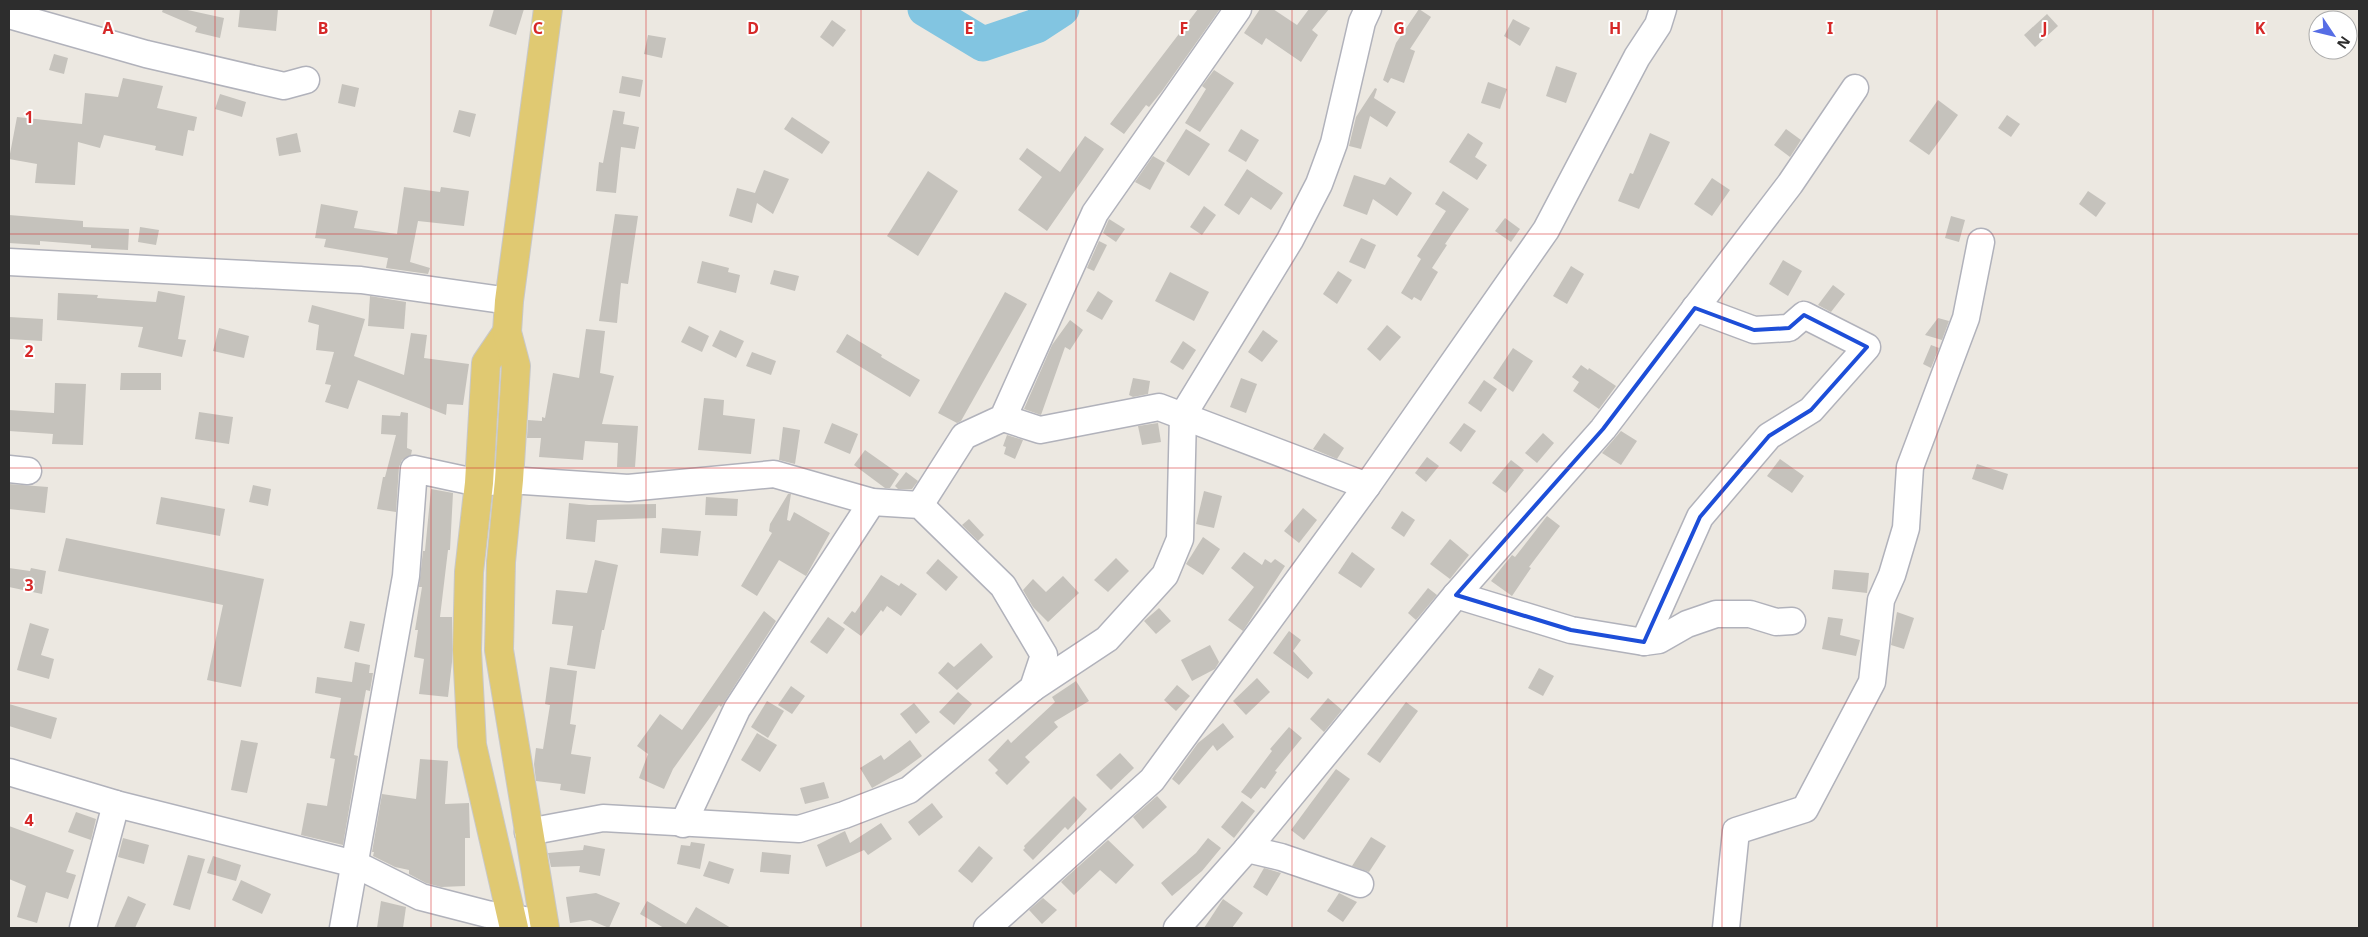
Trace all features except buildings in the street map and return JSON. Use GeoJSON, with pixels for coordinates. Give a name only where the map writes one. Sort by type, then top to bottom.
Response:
{"type":"FeatureCollection","features":[{"type":"Feature","properties":{"kind":"main road"},"geometry":{"type":"LineString","coordinates":[[544,926],[499,650],[502,562],[516,366],[507,332],[509,301],[548,9]]}},
{"type":"Feature","properties":{"kind":"main road"},"geometry":{"type":"LineString","coordinates":[[507,332],[486,363],[479,484],[469,572],[467,650],[472,745],[514,924]]}},
{"type":"Feature","properties":{"kind":"main road"},"geometry":{"type":"LineString","coordinates":[[467,650],[499,650]]}},
{"type":"Feature","properties":{"kind":"street"},"geometry":{"type":"LineString","coordinates":[[920,505],[964,436],[1003,418],[1095,213],[1238,9]]}},
{"type":"Feature","properties":{"kind":"street"},"geometry":{"type":"LineString","coordinates":[[528,832],[603,818],[683,824],[799,829],[844,815],[908,790],[1033,688],[1107,639],[1165,575],[1180,539],[1183,415],[1290,240],[1319,184],[1334,144],[1362,22],[1368,9]]}},
{"type":"Feature","properties":{"kind":"street"},"geometry":{"type":"LineString","coordinates":[[987,928],[1152,780],[1367,486],[1546,230],[1637,57],[1658,25],[1663,9]]}},
{"type":"Feature","properties":{"kind":"street"},"geometry":{"type":"LineString","coordinates":[[9,15],[146,54],[284,86],[306,80]]}},
{"type":"Feature","properties":{"kind":"street"},"geometry":{"type":"LineString","coordinates":[[1177,928],[1247,849],[1456,595],[1602,429],[1790,184],[1855,88]]}},
{"type":"Feature","properties":{"kind":"street"},"geometry":{"type":"LineString","coordinates":[[1726,928],[1736,831],[1805,809],[1872,682],[1881,600],[1892,574],[1906,528],[1910,467],[1966,318],[1981,242]]}},
{"type":"Feature","properties":{"kind":"street"},"geometry":{"type":"LineString","coordinates":[[9,262],[361,280],[509,301]]}},
{"type":"Feature","properties":{"kind":"street"},"geometry":{"type":"LineString","coordinates":[[1644,642],[1700,517],[1769,436],[1811,410],[1867,346],[1804,315],[1789,328],[1754,330],[1695,308]]}},
{"type":"Feature","properties":{"kind":"street"},"geometry":{"type":"LineString","coordinates":[[1003,418],[1040,430],[1159,407],[1367,486]]}},
{"type":"Feature","properties":{"kind":"street"},"geometry":{"type":"LineString","coordinates":[[343,928],[406,576],[414,469],[479,484],[509,480],[628,488],[774,474],[872,502],[920,505],[1003,586],[1044,655],[1033,688]]}},
{"type":"Feature","properties":{"kind":"street"},"geometry":{"type":"LineString","coordinates":[[683,824],[737,709],[872,502]]}},
{"type":"Feature","properties":{"kind":"street"},"geometry":{"type":"LineString","coordinates":[[1456,595],[1571,630],[1644,642],[1659,640],[1687,624],[1716,614],[1750,614],[1776,622],[1792,621]]}},
{"type":"Feature","properties":{"kind":"street"},"geometry":{"type":"LineString","coordinates":[[9,772],[116,804],[355,864],[422,897],[484,921],[544,926]]}},
{"type":"Feature","properties":{"kind":"street"},"geometry":{"type":"LineString","coordinates":[[83,928],[116,804]]}},
{"type":"Feature","properties":{"kind":"street"},"geometry":{"type":"LineString","coordinates":[[1247,849],[1281,857],[1360,884]]}},
{"type":"Feature","properties":{"kind":"highlighted area"},"geometry":{"type":"Polygon","coordinates":[[[1695,308],[1754,330],[1789,328],[1804,315],[1867,347],[1811,410],[1769,436],[1700,517],[1644,642],[1571,630],[1456,595],[1603,429],[1695,308]]]}},
{"type":"Feature","properties":{"kind":"waterway"},"geometry":{"type":"LineString","coordinates":[[925,9],[983,44],[1036,26],[1062,9]]}}]}
